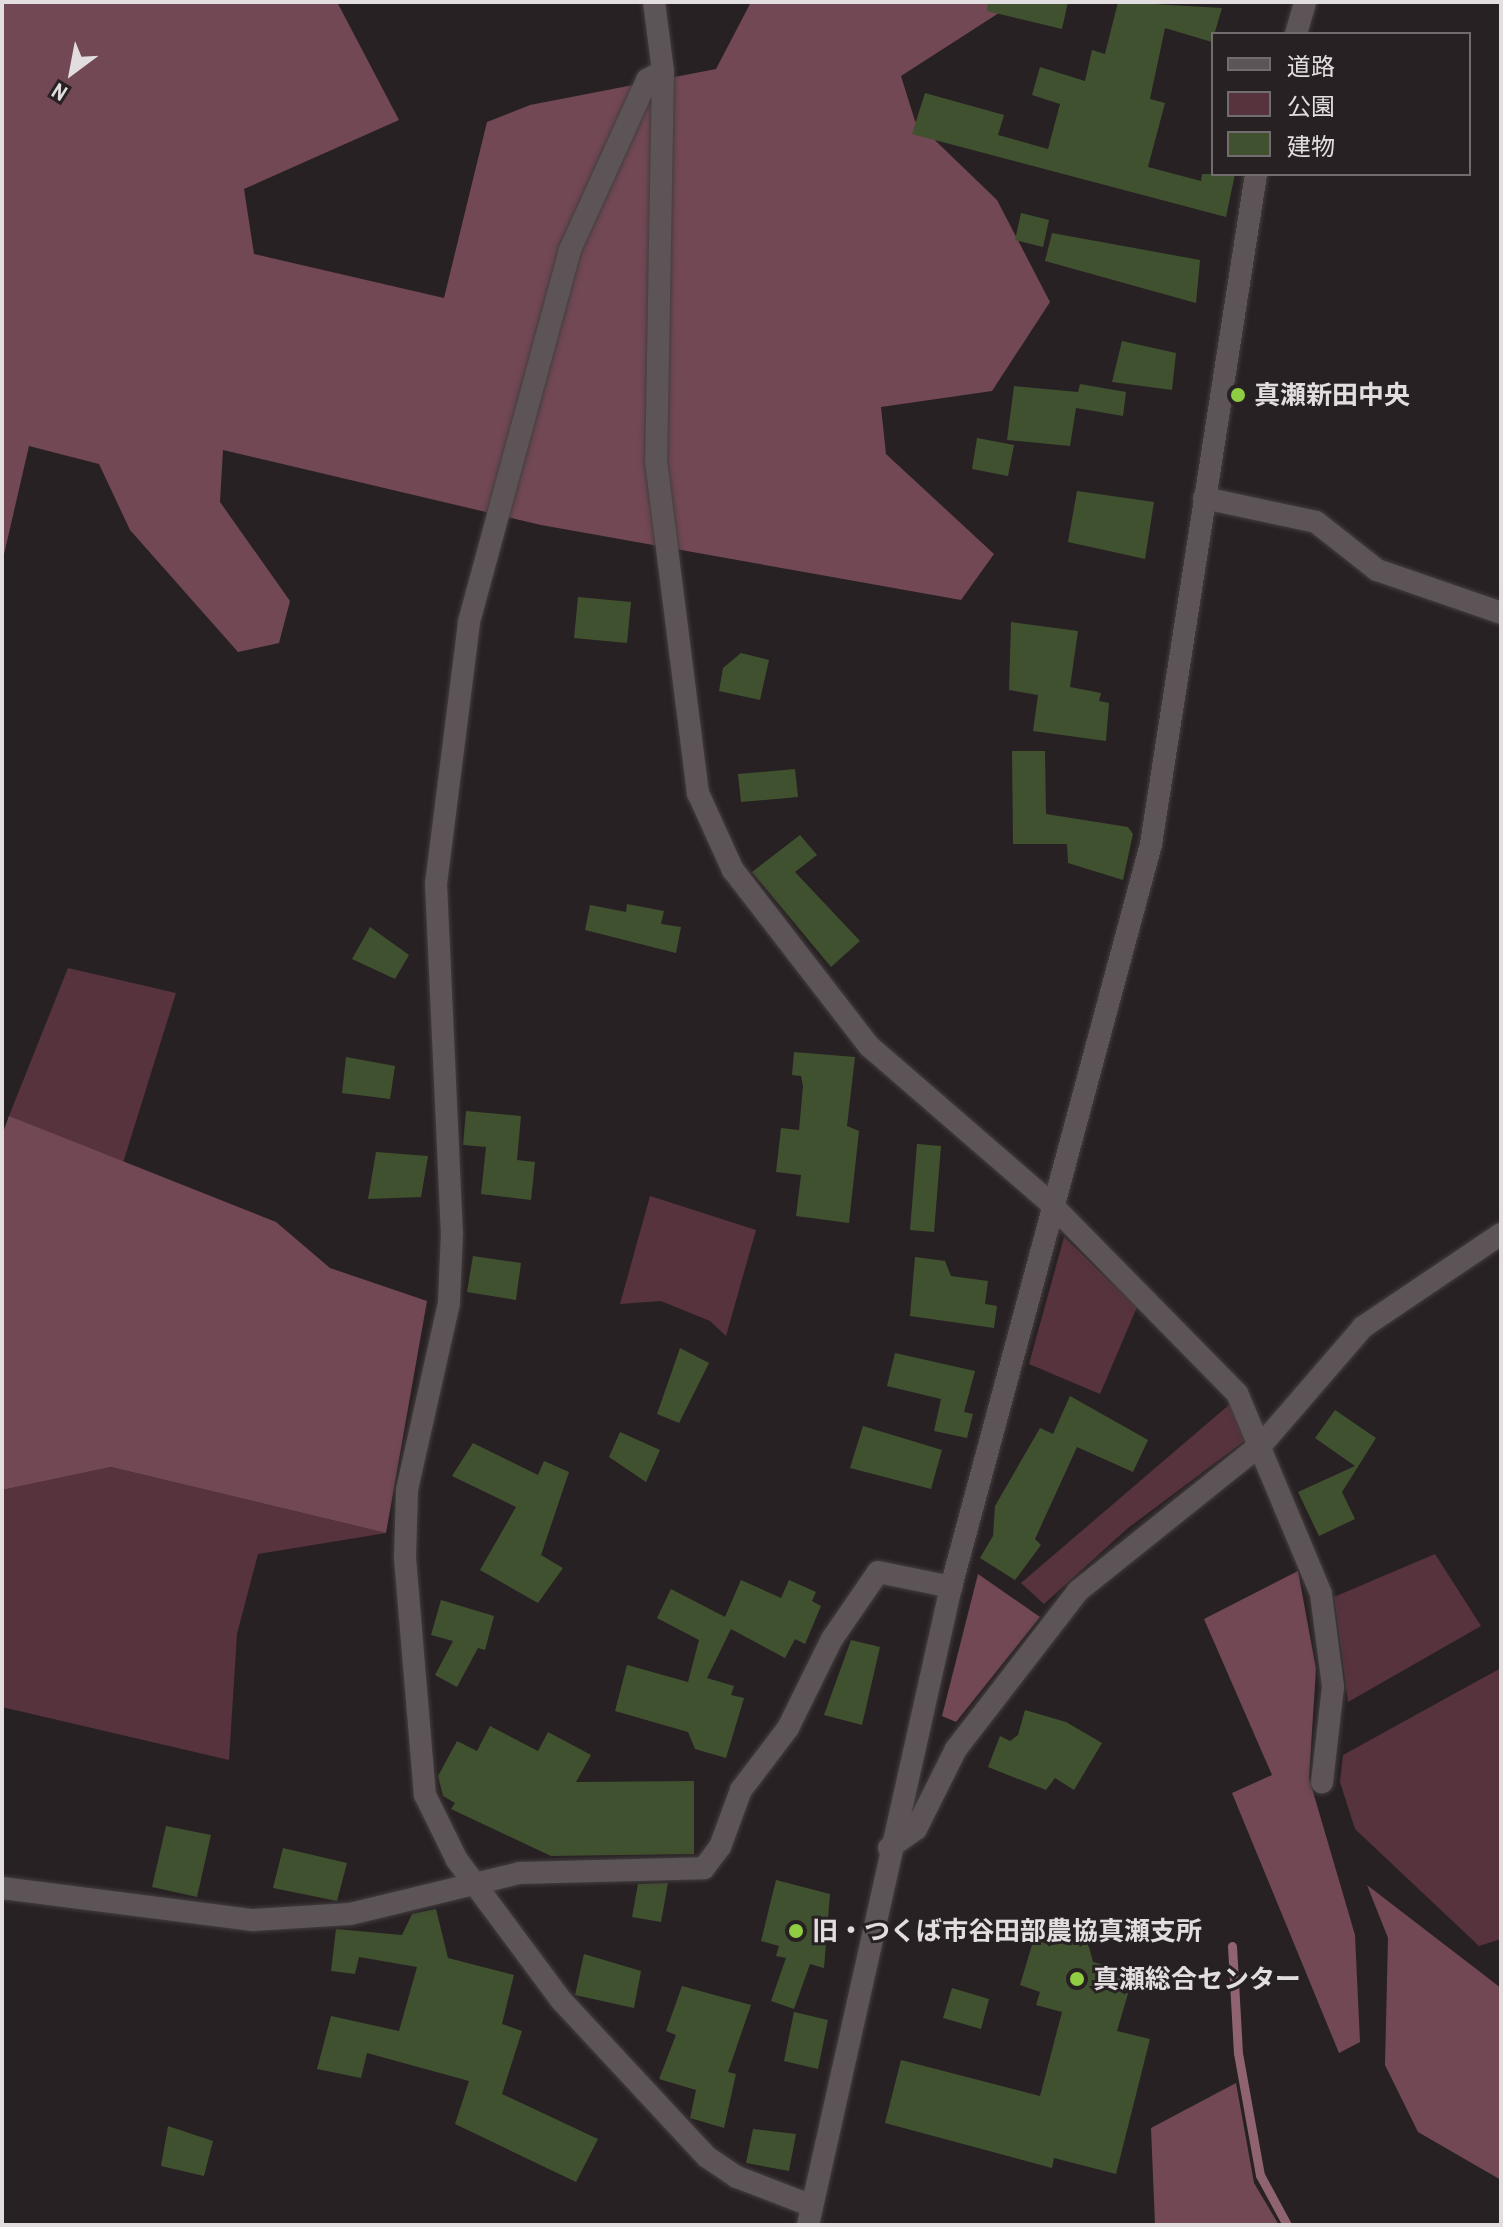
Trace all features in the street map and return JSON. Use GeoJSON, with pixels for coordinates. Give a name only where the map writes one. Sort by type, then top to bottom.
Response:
{"type":"FeatureCollection","features":[{"type":"Feature","properties":{"kind":"street"},"geometry":{"type":"LineString","coordinates":[[654,2],[663,71],[656,461],[698,793],[733,870],[869,1046],[1049,1202],[1237,1393],[1263,1443],[1321,1594],[1330,1641],[1333,1687],[1322,1782]]}},
{"type":"Feature","properties":{"kind":"street"},"geometry":{"type":"LineString","coordinates":[[1297,32],[1305,2]]}},
{"type":"Feature","properties":{"kind":"street"},"geometry":{"type":"LineString","coordinates":[[663,71],[647,80],[586,209],[537,366],[469,623],[436,883],[452,1247],[449,1303],[407,1490],[405,1558],[425,1795],[474,1881],[561,2000],[707,2157],[737,2177],[810,2216],[889,1848],[951,1587],[1049,1202],[1151,844],[1256,176]]}},
{"type":"Feature","properties":{"kind":"street"},"geometry":{"type":"LineString","coordinates":[[1204,498],[1316,522],[1377,570],[1501,613]]}},
{"type":"Feature","properties":{"kind":"street"},"geometry":{"type":"LineString","coordinates":[[889,1848],[916,1829],[956,1749],[1055,1614],[1263,1443],[1363,1327],[1501,1234]]}},
{"type":"Feature","properties":{"kind":"street"},"geometry":{"type":"LineString","coordinates":[[2,1888],[253,1920],[350,1914],[474,1881],[567,1869],[704,1868],[720,1847],[741,1790],[788,1728],[832,1639],[878,1572],[951,1587]]}},
{"type":"Feature","properties":{"kind":"green space"},"geometry":{"type":"Polygon","coordinates":[[[68,968],[176,993],[122,1166],[9,1116],[68,968]]]}},
{"type":"Feature","properties":{"kind":"green space"},"geometry":{"type":"Polygon","coordinates":[[[650,1196],[756,1230],[726,1336],[710,1321],[661,1301],[620,1304],[650,1196]]]}},
{"type":"Feature","properties":{"kind":"green space"},"geometry":{"type":"Polygon","coordinates":[[[1064,1237],[1137,1307],[1100,1394],[1029,1364],[1064,1237]]]}},
{"type":"Feature","properties":{"kind":"green space"},"geometry":{"type":"Polygon","coordinates":[[[1230,1404],[1247,1439],[1128,1528],[1044,1604],[1021,1583],[1230,1404]]]}},
{"type":"Feature","properties":{"kind":"green space"},"geometry":{"type":"Polygon","coordinates":[[[111,1467],[386,1533],[258,1554],[237,1634],[229,1760],[2,1707],[2,1490],[111,1467]]]}},
{"type":"Feature","properties":{"kind":"green space"},"geometry":{"type":"Polygon","coordinates":[[[1435,1554],[1481,1626],[1348,1702],[1334,1597],[1435,1554]]]}},
{"type":"Feature","properties":{"kind":"green space"},"geometry":{"type":"Polygon","coordinates":[[[1501,1668],[1501,1939],[1479,1946],[1355,1829],[1340,1782],[1343,1755],[1501,1668]]]}},
{"type":"Feature","properties":{"kind":"shaded area"},"geometry":{"type":"Polygon","coordinates":[[[2,2],[337,2],[399,120],[244,189],[254,254],[444,298],[487,122],[530,105],[716,69],[751,2],[1016,2],[901,76],[915,121],[997,200],[1050,302],[992,391],[881,407],[886,454],[994,554],[961,600],[541,525],[223,450],[220,502],[290,601],[279,643],[238,652],[130,530],[99,464],[29,446],[2,563],[2,2]]]}},
{"type":"Feature","properties":{"kind":"shaded area"},"geometry":{"type":"Polygon","coordinates":[[[9,1116],[276,1222],[330,1268],[427,1301],[386,1533],[111,1467],[2,1490],[2,1135],[9,1116]]]}},
{"type":"Feature","properties":{"kind":"shaded area"},"geometry":{"type":"Polygon","coordinates":[[[1298,1571],[1316,1669],[1309,1778],[1355,1935],[1360,2042],[1339,2053],[1232,1793],[1272,1775],[1204,1619],[1298,1571]]]}},
{"type":"Feature","properties":{"kind":"shaded area"},"geometry":{"type":"Polygon","coordinates":[[[978,1574],[1040,1617],[956,1722],[942,1716],[978,1574]]]}},
{"type":"Feature","properties":{"kind":"shaded area"},"geometry":{"type":"Polygon","coordinates":[[[1367,1885],[1501,1988],[1501,2180],[1418,2132],[1385,2065],[1388,1938],[1367,1885]]]}},
{"type":"Feature","properties":{"kind":"shaded area"},"geometry":{"type":"Polygon","coordinates":[[[1236,2083],[1254,2183],[1279,2225],[1155,2225],[1151,2128],[1236,2083]]]}},
{"type":"Feature","properties":{"kind":"building"},"geometry":{"type":"Polygon","coordinates":[[[988,2],[1068,2],[1062,29],[987,11],[988,2]]]}},
{"type":"Feature","properties":{"kind":"building"},"geometry":{"type":"Polygon","coordinates":[[[1118,2],[1222,8],[1215,32],[1211,32],[1211,42],[1165,28],[1150,99],[1165,103],[1148,167],[1201,181],[1202,174],[1235,176],[1226,217],[912,134],[925,93],[1004,115],[998,135],[1048,149],[1060,104],[1032,95],[1040,67],[1085,81],[1092,50],[1105,54],[1118,2]]]}},
{"type":"Feature","properties":{"kind":"building"},"geometry":{"type":"Polygon","coordinates":[[[1021,213],[1049,220],[1043,247],[1015,240],[1021,213]]]}},
{"type":"Feature","properties":{"kind":"building"},"geometry":{"type":"Polygon","coordinates":[[[1052,233],[1200,260],[1196,303],[1045,261],[1052,233]]]}},
{"type":"Feature","properties":{"kind":"building"},"geometry":{"type":"Polygon","coordinates":[[[1122,341],[1176,353],[1172,390],[1112,382],[1122,341]]]}},
{"type":"Feature","properties":{"kind":"building"},"geometry":{"type":"Polygon","coordinates":[[[1080,384],[1126,392],[1123,416],[1076,408],[1070,446],[1007,440],[1014,386],[1078,392],[1080,384]]]}},
{"type":"Feature","properties":{"kind":"building"},"geometry":{"type":"Polygon","coordinates":[[[977,438],[1014,445],[1008,476],[972,469],[977,438]]]}},
{"type":"Feature","properties":{"kind":"building"},"geometry":{"type":"Polygon","coordinates":[[[1077,491],[1154,502],[1145,559],[1068,542],[1077,491]]]}},
{"type":"Feature","properties":{"kind":"building"},"geometry":{"type":"Polygon","coordinates":[[[578,597],[631,602],[627,643],[574,638],[578,597]]]}},
{"type":"Feature","properties":{"kind":"building"},"geometry":{"type":"Polygon","coordinates":[[[1011,622],[1078,631],[1070,687],[1101,693],[1099,701],[1109,703],[1106,741],[1033,731],[1038,695],[1009,690],[1011,622]]]}},
{"type":"Feature","properties":{"kind":"building"},"geometry":{"type":"Polygon","coordinates":[[[741,653],[769,660],[760,700],[719,691],[723,668],[741,653]]]}},
{"type":"Feature","properties":{"kind":"building"},"geometry":{"type":"Polygon","coordinates":[[[1012,751],[1045,751],[1046,814],[1128,827],[1133,834],[1123,880],[1068,863],[1067,844],[1013,844],[1012,751]]]}},
{"type":"Feature","properties":{"kind":"building"},"geometry":{"type":"Polygon","coordinates":[[[795,769],[798,797],[741,802],[738,774],[795,769]]]}},
{"type":"Feature","properties":{"kind":"building"},"geometry":{"type":"Polygon","coordinates":[[[800,835],[817,855],[795,872],[860,941],[831,967],[752,872],[800,835]]]}},
{"type":"Feature","properties":{"kind":"building"},"geometry":{"type":"Polygon","coordinates":[[[627,904],[664,911],[661,924],[681,927],[676,953],[585,930],[590,905],[626,912],[627,904]]]}},
{"type":"Feature","properties":{"kind":"building"},"geometry":{"type":"Polygon","coordinates":[[[370,927],[409,955],[395,979],[352,959],[370,927]]]}},
{"type":"Feature","properties":{"kind":"building"},"geometry":{"type":"Polygon","coordinates":[[[794,1052],[855,1057],[847,1126],[859,1131],[849,1223],[796,1216],[801,1175],[776,1172],[781,1128],[799,1130],[803,1086],[801,1076],[792,1075],[794,1052]]]}},
{"type":"Feature","properties":{"kind":"building"},"geometry":{"type":"Polygon","coordinates":[[[346,1057],[395,1066],[390,1099],[342,1093],[346,1057]]]}},
{"type":"Feature","properties":{"kind":"building"},"geometry":{"type":"Polygon","coordinates":[[[466,1111],[521,1116],[517,1160],[535,1162],[531,1200],[481,1194],[486,1147],[463,1145],[466,1111]]]}},
{"type":"Feature","properties":{"kind":"building"},"geometry":{"type":"Polygon","coordinates":[[[917,1144],[941,1146],[934,1232],[910,1230],[917,1144]]]}},
{"type":"Feature","properties":{"kind":"building"},"geometry":{"type":"Polygon","coordinates":[[[376,1152],[428,1156],[421,1197],[368,1199],[376,1152]]]}},
{"type":"Feature","properties":{"kind":"building"},"geometry":{"type":"Polygon","coordinates":[[[473,1256],[521,1263],[516,1300],[467,1292],[473,1256]]]}},
{"type":"Feature","properties":{"kind":"building"},"geometry":{"type":"Polygon","coordinates":[[[915,1257],[945,1261],[951,1276],[988,1281],[985,1304],[997,1306],[994,1328],[910,1316],[915,1257]]]}},
{"type":"Feature","properties":{"kind":"building"},"geometry":{"type":"Polygon","coordinates":[[[680,1348],[709,1363],[679,1423],[657,1414],[680,1348]]]}},
{"type":"Feature","properties":{"kind":"building"},"geometry":{"type":"Polygon","coordinates":[[[895,1353],[975,1371],[964,1412],[973,1414],[967,1438],[934,1431],[941,1399],[887,1386],[895,1353]]]}},
{"type":"Feature","properties":{"kind":"building"},"geometry":{"type":"Polygon","coordinates":[[[1070,1396],[1148,1440],[1133,1472],[1077,1447],[1035,1539],[1041,1545],[1015,1580],[980,1558],[993,1536],[995,1506],[1040,1428],[1053,1434],[1070,1396]]]}},
{"type":"Feature","properties":{"kind":"building"},"geometry":{"type":"Polygon","coordinates":[[[1335,1410],[1376,1438],[1342,1492],[1355,1519],[1319,1536],[1298,1492],[1355,1466],[1315,1438],[1335,1410]]]}},
{"type":"Feature","properties":{"kind":"building"},"geometry":{"type":"Polygon","coordinates":[[[863,1426],[942,1450],[931,1489],[850,1468],[863,1426]]]}},
{"type":"Feature","properties":{"kind":"building"},"geometry":{"type":"Polygon","coordinates":[[[620,1432],[660,1450],[646,1482],[609,1457],[620,1432]]]}},
{"type":"Feature","properties":{"kind":"building"},"geometry":{"type":"Polygon","coordinates":[[[473,1443],[538,1475],[544,1461],[569,1472],[541,1555],[563,1568],[538,1603],[480,1570],[516,1507],[452,1476],[473,1443]]]}},
{"type":"Feature","properties":{"kind":"building"},"geometry":{"type":"Polygon","coordinates":[[[741,1580],[781,1598],[789,1580],[816,1592],[812,1601],[821,1606],[805,1644],[795,1639],[785,1658],[731,1629],[707,1678],[734,1686],[731,1695],[744,1698],[726,1758],[695,1749],[688,1732],[615,1711],[627,1665],[688,1682],[699,1640],[657,1618],[671,1589],[725,1617],[741,1580]]]}},
{"type":"Feature","properties":{"kind":"building"},"geometry":{"type":"Polygon","coordinates":[[[441,1600],[494,1616],[485,1650],[478,1648],[457,1687],[435,1675],[453,1641],[431,1635],[441,1600]]]}},
{"type":"Feature","properties":{"kind":"building"},"geometry":{"type":"Polygon","coordinates":[[[851,1640],[880,1647],[862,1725],[824,1715],[851,1640]]]}},
{"type":"Feature","properties":{"kind":"building"},"geometry":{"type":"Polygon","coordinates":[[[1025,1710],[1066,1722],[1102,1743],[1074,1790],[1055,1778],[1046,1790],[988,1767],[1000,1736],[1010,1741],[1018,1735],[1025,1710]]]}},
{"type":"Feature","properties":{"kind":"building"},"geometry":{"type":"Polygon","coordinates":[[[490,1726],[538,1751],[548,1732],[591,1755],[576,1782],[694,1781],[694,1854],[551,1856],[451,1809],[455,1803],[443,1796],[438,1776],[457,1741],[477,1751],[490,1726]]]}},
{"type":"Feature","properties":{"kind":"building"},"geometry":{"type":"Polygon","coordinates":[[[166,1826],[211,1835],[197,1897],[152,1887],[166,1826]]]}},
{"type":"Feature","properties":{"kind":"building"},"geometry":{"type":"Polygon","coordinates":[[[283,1848],[347,1863],[337,1901],[273,1888],[283,1848]]]}},
{"type":"Feature","properties":{"kind":"building","name":"旧・つくば市谷田部農協真瀬支所"},"geometry":{"type":"Polygon","coordinates":[[[776,1880],[830,1894],[824,1968],[810,1964],[794,2009],[771,2001],[786,1958],[776,1956],[779,1946],[761,1941],[776,1880]]]}},
{"type":"Feature","properties":{"kind":"building"},"geometry":{"type":"Polygon","coordinates":[[[668,1883],[661,1922],[632,1917],[638,1884],[668,1883]]]}},
{"type":"Feature","properties":{"kind":"building"},"geometry":{"type":"Polygon","coordinates":[[[436,1909],[448,1958],[514,1975],[502,2024],[522,2031],[502,2094],[598,2139],[576,2182],[455,2124],[469,2081],[367,2053],[361,2078],[317,2069],[331,2016],[399,2031],[417,1967],[359,1957],[355,1974],[331,1971],[336,1929],[402,1935],[412,1914],[436,1909]]]}},
{"type":"Feature","properties":{"kind":"building"},"geometry":{"type":"Polygon","coordinates":[[[1037,1928],[1088,1943],[1093,1962],[1134,1973],[1117,2031],[1150,2039],[1116,2174],[1054,2158],[1052,2168],[885,2123],[901,2060],[1040,2096],[1062,2012],[1036,2005],[1040,1992],[1020,1985],[1037,1928]]]}},
{"type":"Feature","properties":{"kind":"building"},"geometry":{"type":"Polygon","coordinates":[[[584,1954],[641,1971],[634,2008],[575,1995],[584,1954]]]}},
{"type":"Feature","properties":{"kind":"building"},"geometry":{"type":"Polygon","coordinates":[[[682,1986],[751,2005],[728,2072],[736,2074],[724,2128],[690,2118],[696,2090],[659,2079],[676,2035],[666,2031],[682,1986]]]}},
{"type":"Feature","properties":{"kind":"building"},"geometry":{"type":"Polygon","coordinates":[[[952,1988],[989,1999],[981,2029],[943,2018],[952,1988]]]}},
{"type":"Feature","properties":{"kind":"building"},"geometry":{"type":"Polygon","coordinates":[[[794,2012],[828,2020],[818,2069],[784,2061],[794,2012]]]}},
{"type":"Feature","properties":{"kind":"building"},"geometry":{"type":"Polygon","coordinates":[[[168,2126],[213,2141],[204,2176],[161,2166],[168,2126]]]}},
{"type":"Feature","properties":{"kind":"building"},"geometry":{"type":"Polygon","coordinates":[[[753,2129],[796,2134],[789,2171],[746,2163],[753,2129]]]}},
{"type":"Feature","properties":{"kind":"waterway"},"geometry":{"type":"LineString","coordinates":[[1232,1946],[1238,2053],[1260,2175],[1287,2225]]}},
{"type":"Feature","properties":{"kind":"place","name":"真瀬新田中央"},"geometry":{"type":"Point","coordinates":[1238,395]}},
{"type":"Feature","properties":{"kind":"place","name":"旧・つくば市谷田部農協真瀬支所"},"geometry":{"type":"Point","coordinates":[796,1931]}},
{"type":"Feature","properties":{"kind":"place","name":"真瀬総合センター"},"geometry":{"type":"Point","coordinates":[1077,1979]}}]}
